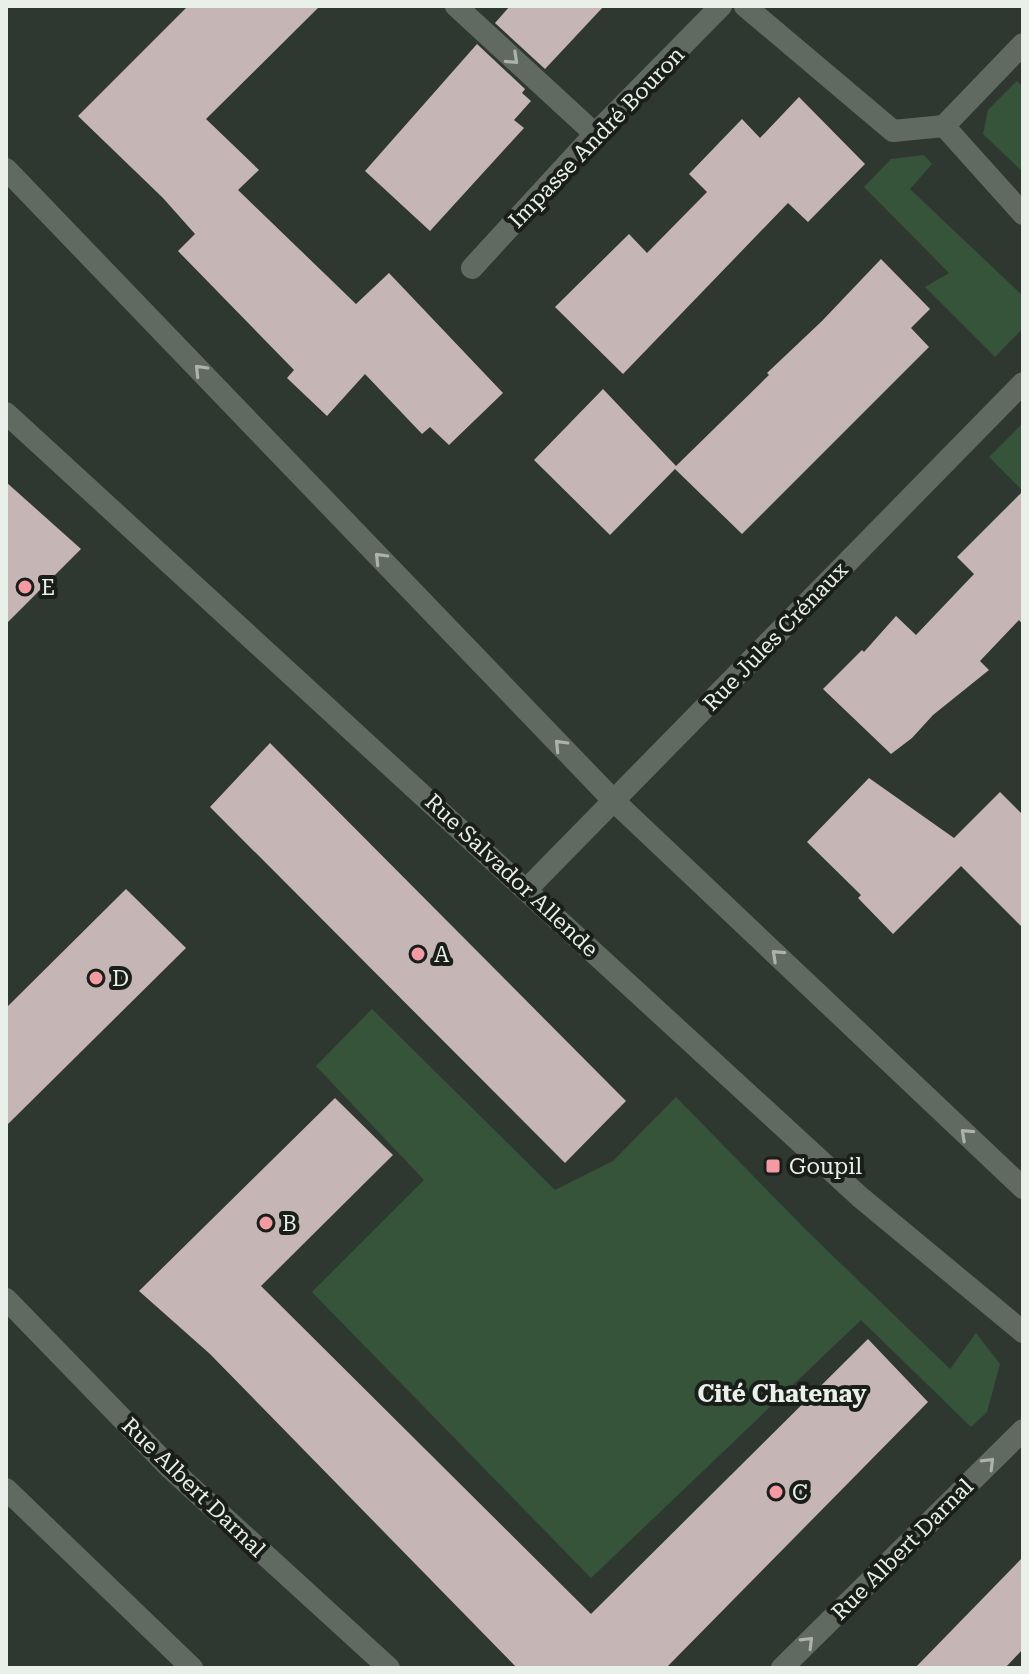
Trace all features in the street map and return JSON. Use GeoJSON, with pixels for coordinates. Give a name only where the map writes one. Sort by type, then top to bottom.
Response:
{"type":"FeatureCollection","features":[{"type":"Feature","properties":{"kind":"street"},"geometry":{"type":"LineString","coordinates":[[456,6],[595,134]]}},
{"type":"Feature","properties":{"kind":"street","name":"Impasse André Bouron"},"geometry":{"type":"LineString","coordinates":[[472,268],[595,134],[721,6]]}},
{"type":"Feature","properties":{"kind":"street"},"geometry":{"type":"LineString","coordinates":[[745,6],[893,131],[944,126],[1023,44]]}},
{"type":"Feature","properties":{"kind":"street"},"geometry":{"type":"LineString","coordinates":[[944,126],[1023,214]]}},
{"type":"Feature","properties":{"kind":"street"},"geometry":{"type":"LineString","coordinates":[[6,169],[614,801],[1023,1188]]}},
{"type":"Feature","properties":{"kind":"street","name":"Rue Jules Crénaux"},"geometry":{"type":"LineString","coordinates":[[527,889],[1023,383]]}},
{"type":"Feature","properties":{"kind":"street","name":"Rue Salvador Allende"},"geometry":{"type":"LineString","coordinates":[[6,413],[860,1197],[1023,1332]]}},
{"type":"Feature","properties":{"kind":"street","name":"Rue Albert Darnal"},"geometry":{"type":"LineString","coordinates":[[6,1299],[171,1469],[389,1668]]}},
{"type":"Feature","properties":{"kind":"street","name":"Rue Albert Darnal"},"geometry":{"type":"LineString","coordinates":[[782,1668],[1023,1430]]}},
{"type":"Feature","properties":{"kind":"street"},"geometry":{"type":"LineString","coordinates":[[6,1489],[192,1668]]}},
{"type":"Feature","properties":{"kind":"green space"},"geometry":{"type":"Polygon","coordinates":[[[1017,81],[1023,87],[1023,172],[983,134],[988,110],[1017,81]]]}},
{"type":"Feature","properties":{"kind":"green space"},"geometry":{"type":"Polygon","coordinates":[[[924,155],[932,164],[910,189],[1023,296],[1023,328],[995,357],[925,287],[949,273],[864,187],[891,159],[924,155]]]}},
{"type":"Feature","properties":{"kind":"green space"},"geometry":{"type":"Polygon","coordinates":[[[1023,423],[1023,491],[989,457],[1023,423]]]}},
{"type":"Feature","properties":{"kind":"green space"},"geometry":{"type":"Polygon","coordinates":[[[372,1009],[555,1190],[613,1161],[676,1097],[806,1230],[950,1369],[976,1333],[1000,1364],[987,1412],[971,1427],[861,1320],[591,1578],[312,1292],[424,1180],[316,1066],[372,1009]]]}},
{"type":"Feature","properties":{"kind":"building"},"geometry":{"type":"Polygon","coordinates":[[[188,6],[320,6],[206,119],[259,170],[238,190],[356,304],[389,273],[503,393],[449,445],[430,427],[422,434],[365,374],[327,416],[287,378],[294,370],[178,251],[195,234],[163,198],[78,116],[188,6]]]}},
{"type":"Feature","properties":{"kind":"building"},"geometry":{"type":"Polygon","coordinates":[[[510,6],[604,6],[545,69],[495,23],[510,6]]]}},
{"type":"Feature","properties":{"kind":"building"},"geometry":{"type":"Polygon","coordinates":[[[477,44],[525,89],[522,93],[531,101],[514,120],[524,128],[430,231],[365,171],[477,44]]]}},
{"type":"Feature","properties":{"kind":"building"},"geometry":{"type":"Polygon","coordinates":[[[799,97],[865,164],[808,222],[788,203],[623,374],[555,307],[629,234],[647,253],[707,192],[689,174],[742,119],[760,138],[799,97]]]}},
{"type":"Feature","properties":{"kind":"building"},"geometry":{"type":"Polygon","coordinates":[[[881,259],[930,309],[911,328],[929,347],[742,534],[675,469],[610,535],[534,460],[603,389],[676,466],[881,259]]]}},
{"type":"Feature","properties":{"kind":"building","name":"E"},"geometry":{"type":"Polygon","coordinates":[[[6,482],[81,549],[6,624],[6,482]]]}},
{"type":"Feature","properties":{"kind":"building"},"geometry":{"type":"Polygon","coordinates":[[[1023,491],[1023,625],[1019,620],[980,661],[989,670],[891,754],[823,689],[862,650],[864,652],[896,616],[916,635],[974,574],[957,557],[1023,491]]]}},
{"type":"Feature","properties":{"kind":"building","name":"A"},"geometry":{"type":"Polygon","coordinates":[[[270,743],[626,1101],[565,1163],[210,807],[270,743]]]}},
{"type":"Feature","properties":{"kind":"building"},"geometry":{"type":"Polygon","coordinates":[[[869,778],[954,838],[1000,792],[1023,815],[1023,928],[961,866],[893,934],[858,898],[861,895],[807,842],[869,778]]]}},
{"type":"Feature","properties":{"kind":"building","name":"D"},"geometry":{"type":"Polygon","coordinates":[[[126,889],[186,948],[6,1126],[6,1008],[126,889]]]}},
{"type":"Feature","properties":{"kind":"building","name":"C"},"geometry":{"type":"Polygon","coordinates":[[[335,1098],[393,1155],[261,1286],[591,1614],[868,1339],[928,1402],[666,1668],[517,1668],[210,1354],[139,1291],[335,1098]]]}},
{"type":"Feature","properties":{"kind":"building"},"geometry":{"type":"Polygon","coordinates":[[[1023,1557],[1023,1649],[1005,1668],[915,1668],[1023,1557]]]}},
{"type":"Feature","properties":{"kind":"place","name":"E"},"geometry":{"type":"Point","coordinates":[25,587]}},
{"type":"Feature","properties":{"kind":"place","name":"A"},"geometry":{"type":"Point","coordinates":[418,954]}},
{"type":"Feature","properties":{"kind":"place","name":"D"},"geometry":{"type":"Point","coordinates":[96,978]}},
{"type":"Feature","properties":{"kind":"place","name":"Goupil"},"geometry":{"type":"Point","coordinates":[773,1166]}},
{"type":"Feature","properties":{"kind":"place","name":"B"},"geometry":{"type":"Point","coordinates":[266,1223]}},
{"type":"Feature","properties":{"kind":"place","name":"C"},"geometry":{"type":"Point","coordinates":[776,1492]}},
{"type":"Feature","properties":{"kind":"district","name":"Cité Chatenay"},"geometry":{"type":"Point","coordinates":[782,1394]}}]}
